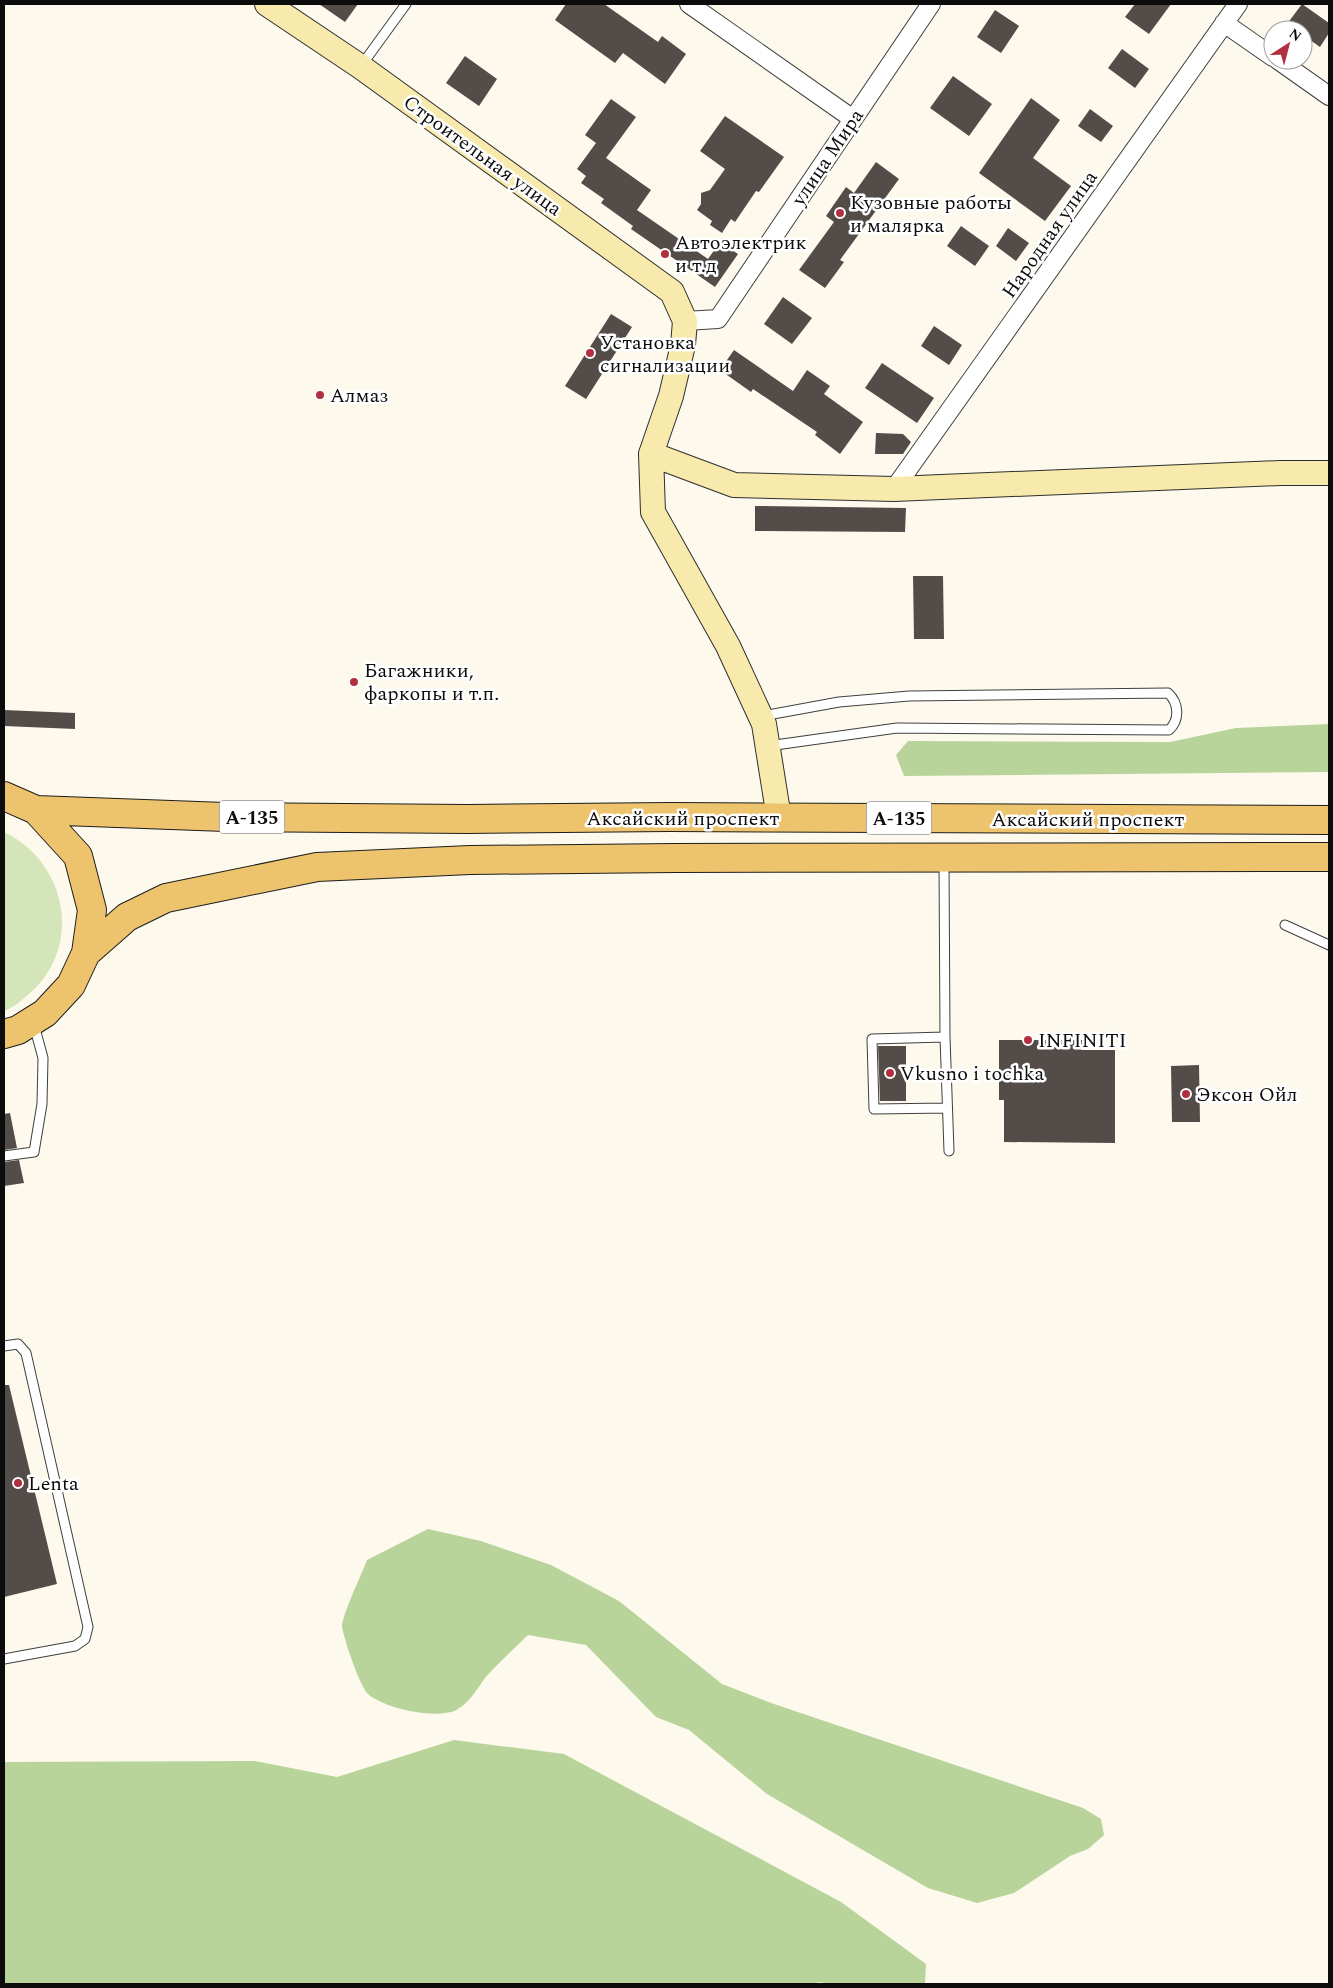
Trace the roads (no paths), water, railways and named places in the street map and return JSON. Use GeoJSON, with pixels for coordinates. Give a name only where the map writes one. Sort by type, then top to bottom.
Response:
{"type":"FeatureCollection","features":[{"type":"Feature","properties":{"kind":"main road"},"geometry":{"type":"LineString","coordinates":[[4,796],[36,810],[78,856],[92,910],[86,954],[71,985],[45,1013],[18,1030],[4,1034]]}},
{"type":"Feature","properties":{"kind":"main road","name":"Аксайский проспект"},"geometry":{"type":"LineString","coordinates":[[36,810],[225,817],[468,819],[1329,820]]}},
{"type":"Feature","properties":{"kind":"main road","name":"Аксайский проспект"},"geometry":{"type":"LineString","coordinates":[[86,954],[127,917],[166,898],[317,867],[470,860],[944,856],[1329,857]]}},
{"type":"Feature","properties":{"kind":"street","name":"Строительная улица"},"geometry":{"type":"LineString","coordinates":[[267,4],[361,67],[672,292],[685,321]]}},
{"type":"Feature","properties":{"kind":"street"},"geometry":{"type":"LineString","coordinates":[[690,4],[853,119]]}},
{"type":"Feature","properties":{"kind":"street","name":"улица Мира"},"geometry":{"type":"LineString","coordinates":[[685,321],[718,319],[932,4]]}},
{"type":"Feature","properties":{"kind":"street","name":"Народная улица"},"geometry":{"type":"LineString","coordinates":[[894,489],[1238,4]]}},
{"type":"Feature","properties":{"kind":"street"},"geometry":{"type":"LineString","coordinates":[[1224,23],[1263,50]]}},
{"type":"Feature","properties":{"kind":"street"},"geometry":{"type":"LineString","coordinates":[[1292,70],[1329,96]]}},
{"type":"Feature","properties":{"kind":"street"},"geometry":{"type":"LineString","coordinates":[[685,321],[683,344],[671,396],[651,454],[653,512],[728,646],[760,716],[768,746],[779,818]]}},
{"type":"Feature","properties":{"kind":"street"},"geometry":{"type":"LineString","coordinates":[[651,454],[734,485],[894,489],[1280,473],[1329,473]]}},
{"type":"Feature","properties":{"kind":"lane"},"geometry":{"type":"LineString","coordinates":[[361,67],[406,4]]}},
{"type":"Feature","properties":{"kind":"lane"},"geometry":{"type":"LineString","coordinates":[[760,716],[839,702],[909,696],[1168,693],[1173,698],[1177,712],[1174,725],[1169,730],[897,728],[768,746]]}},
{"type":"Feature","properties":{"kind":"lane"},"geometry":{"type":"LineString","coordinates":[[944,856],[945,1037],[949,1151]]}},
{"type":"Feature","properties":{"kind":"lane"},"geometry":{"type":"LineString","coordinates":[[1285,925],[1329,945]]}},
{"type":"Feature","properties":{"kind":"lane"},"geometry":{"type":"LineString","coordinates":[[4,1156],[34,1152],[42,1104],[43,1058],[33,1021]]}},
{"type":"Feature","properties":{"kind":"lane"},"geometry":{"type":"LineString","coordinates":[[945,1037],[872,1038],[874,1109],[947,1108]]}},
{"type":"Feature","properties":{"kind":"lane"},"geometry":{"type":"LineString","coordinates":[[4,1346],[18,1344],[26,1353],[88,1626],[85,1639],[75,1646],[4,1659]]}},
{"type":"Feature","properties":{"kind":"place","name":"Кузовные работы и малярка"},"geometry":{"type":"Point","coordinates":[840,213]}},
{"type":"Feature","properties":{"kind":"place","name":"Автоэлектрик и т.д"},"geometry":{"type":"Point","coordinates":[665,254]}},
{"type":"Feature","properties":{"kind":"place","name":"Установка сигнализации"},"geometry":{"type":"Point","coordinates":[590,353]}},
{"type":"Feature","properties":{"kind":"place","name":"Алмаз"},"geometry":{"type":"Point","coordinates":[320,395]}},
{"type":"Feature","properties":{"kind":"place","name":"Багажники, фаркопы и т.п."},"geometry":{"type":"Point","coordinates":[354,682]}},
{"type":"Feature","properties":{"kind":"place","name":"INFINITI"},"geometry":{"type":"Point","coordinates":[1028,1040]}},
{"type":"Feature","properties":{"kind":"place","name":"Vkusno i tochka"},"geometry":{"type":"Point","coordinates":[890,1073]}},
{"type":"Feature","properties":{"kind":"place","name":"Эксон Ойл"},"geometry":{"type":"Point","coordinates":[1186,1094]}},
{"type":"Feature","properties":{"kind":"place","name":"Lenta"},"geometry":{"type":"Point","coordinates":[18,1483]}}]}
